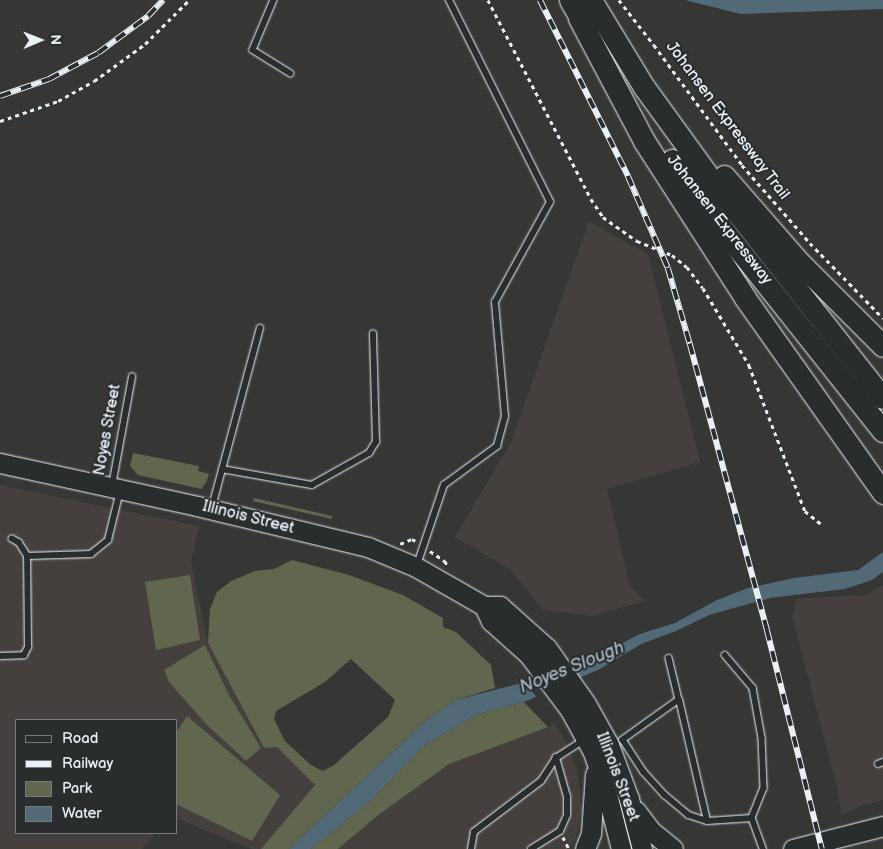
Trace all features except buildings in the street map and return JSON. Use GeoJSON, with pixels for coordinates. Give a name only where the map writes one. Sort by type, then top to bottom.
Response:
{"type":"FeatureCollection","features":[{"type":"Feature","properties":{"kind":"highway","name":"Johansen Expressway"},"geometry":{"type":"LineString","coordinates":[[591,0],[658,106],[712,181],[883,398]]}},
{"type":"Feature","properties":{"kind":"highway","name":"Johansen Expressway"},"geometry":{"type":"LineString","coordinates":[[574,9],[638,113],[687,180],[883,431]]}},
{"type":"Feature","properties":{"kind":"highway"},"geometry":{"type":"LineString","coordinates":[[574,9],[644,141],[734,281],[850,450],[883,493]]}},
{"type":"Feature","properties":{"kind":"highway"},"geometry":{"type":"LineString","coordinates":[[658,106],[726,178],[800,263],[883,346]]}},
{"type":"Feature","properties":{"kind":"main road","name":"Illinois Street"},"geometry":{"type":"LineString","coordinates":[[0,463],[212,509],[368,547],[416,566],[484,606],[500,606],[547,648],[578,707],[586,739],[596,760],[607,794],[621,849]]}},
{"type":"Feature","properties":{"kind":"main road","name":"Illinois Street"},"geometry":{"type":"LineString","coordinates":[[484,606],[491,621],[529,655],[578,707],[616,742],[642,849]]}},
{"type":"Feature","properties":{"kind":"main road"},"geometry":{"type":"LineString","coordinates":[[585,849],[591,832],[595,798],[596,760]]}},
{"type":"Feature","properties":{"kind":"main road"},"geometry":{"type":"LineString","coordinates":[[629,799],[652,831],[673,849]]}},
{"type":"Feature","properties":{"kind":"main road"},"geometry":{"type":"LineString","coordinates":[[793,849],[883,826]]}},
{"type":"Feature","properties":{"kind":"lane"},"geometry":{"type":"LineString","coordinates":[[274,0],[253,50],[290,73]]}},
{"type":"Feature","properties":{"kind":"lane"},"geometry":{"type":"LineString","coordinates":[[416,566],[444,485],[496,446],[505,417],[495,302],[550,202],[449,0]]}},
{"type":"Feature","properties":{"kind":"lane"},"geometry":{"type":"LineString","coordinates":[[212,509],[260,328]]}},
{"type":"Feature","properties":{"kind":"lane"},"geometry":{"type":"LineString","coordinates":[[222,469],[312,484],[369,453],[376,442],[373,334]]}},
{"type":"Feature","properties":{"kind":"lane","name":"Noyes Street"},"geometry":{"type":"LineString","coordinates":[[28,556],[91,554],[108,540],[132,376]]}},
{"type":"Feature","properties":{"kind":"lane"},"geometry":{"type":"LineString","coordinates":[[0,656],[24,655],[28,647],[28,556],[19,543],[12,539]]}},
{"type":"Feature","properties":{"kind":"lane"},"geometry":{"type":"LineString","coordinates":[[725,655],[753,688],[762,738],[764,788],[752,818],[763,849]]}},
{"type":"Feature","properties":{"kind":"lane"},"geometry":{"type":"LineString","coordinates":[[669,658],[707,821]]}},
{"type":"Feature","properties":{"kind":"lane"},"geometry":{"type":"LineString","coordinates":[[679,700],[616,742],[665,796],[689,815],[707,821],[752,818]]}},
{"type":"Feature","properties":{"kind":"lane"},"geometry":{"type":"LineString","coordinates":[[471,849],[474,832],[541,781],[556,758],[586,739]]}},
{"type":"Feature","properties":{"kind":"lane"},"geometry":{"type":"LineString","coordinates":[[531,849],[560,831],[567,815],[567,797],[556,758]]}},
{"type":"Feature","properties":{"kind":"path"},"geometry":{"type":"LineString","coordinates":[[0,121],[58,100],[94,81],[146,44],[189,0]]}},
{"type":"Feature","properties":{"kind":"path"},"geometry":{"type":"LineString","coordinates":[[488,0],[590,199],[603,217],[637,241],[672,255],[687,267],[703,288],[749,365],[805,511],[822,525]]}},
{"type":"Feature","properties":{"kind":"path","name":"Johansen Expressway Trail"},"geometry":{"type":"LineString","coordinates":[[619,0],[650,39],[742,165],[810,243],[883,318]]}},
{"type":"Feature","properties":{"kind":"shaded area"},"geometry":{"type":"Polygon","coordinates":[[[589,221],[648,255],[700,462],[607,489],[630,586],[645,601],[593,616],[543,610],[510,569],[455,537],[511,442],[589,221]]]}},
{"type":"Feature","properties":{"kind":"shaded area"},"geometry":{"type":"Polygon","coordinates":[[[0,485],[199,526],[191,562],[208,643],[264,748],[277,747],[316,786],[261,849],[251,849],[178,819],[178,719],[15,719],[15,834],[155,834],[142,849],[0,849],[0,485]]]}},
{"type":"Feature","properties":{"kind":"shaded area"},"geometry":{"type":"Polygon","coordinates":[[[883,585],[883,800],[863,805],[841,815],[837,787],[792,616],[797,599],[865,595],[883,585]]]}},
{"type":"Feature","properties":{"kind":"shaded area"},"geometry":{"type":"Polygon","coordinates":[[[555,724],[566,743],[577,770],[582,808],[577,834],[570,849],[338,849],[377,816],[449,764],[555,724]]]}},
{"type":"Feature","properties":{"kind":"green space"},"geometry":{"type":"Polygon","coordinates":[[[133,453],[199,466],[198,471],[209,474],[206,483],[201,489],[138,475],[130,466],[133,453]]]}},
{"type":"Feature","properties":{"kind":"green space"},"geometry":{"type":"Polygon","coordinates":[[[254,498],[332,516],[332,519],[253,501],[254,498]]]}},
{"type":"Feature","properties":{"kind":"green space"},"geometry":{"type":"Polygon","coordinates":[[[292,560],[349,575],[403,595],[443,618],[443,627],[456,632],[491,665],[495,688],[456,700],[427,720],[289,849],[261,849],[315,785],[277,747],[264,748],[208,643],[210,609],[217,592],[231,581],[255,571],[274,569],[292,560]],[[351,659],[325,682],[276,711],[274,719],[285,741],[311,765],[323,771],[334,765],[388,717],[395,700],[351,659]]]}},
{"type":"Feature","properties":{"kind":"green space"},"geometry":{"type":"Polygon","coordinates":[[[190,575],[200,640],[156,650],[145,582],[190,575]]]}},
{"type":"Feature","properties":{"kind":"green space"},"geometry":{"type":"Polygon","coordinates":[[[205,645],[229,695],[261,748],[246,761],[207,725],[169,682],[164,670],[205,645]]]}},
{"type":"Feature","properties":{"kind":"green space"},"geometry":{"type":"Polygon","coordinates":[[[524,702],[548,727],[449,764],[377,816],[338,849],[311,849],[369,802],[425,745],[478,714],[524,702]]]}},
{"type":"Feature","properties":{"kind":"green space"},"geometry":{"type":"Polygon","coordinates":[[[187,716],[280,795],[252,841],[178,805],[178,730],[187,716]]]}},
{"type":"Feature","properties":{"kind":"water"},"geometry":{"type":"Polygon","coordinates":[[[685,0],[883,0],[883,9],[741,14],[685,0]]]}},
{"type":"Feature","properties":{"kind":"water","name":"Noyes Slough"},"geometry":{"type":"Polygon","coordinates":[[[883,552],[883,572],[872,580],[845,589],[770,598],[709,615],[676,631],[641,644],[600,669],[524,702],[478,714],[425,745],[369,802],[311,849],[289,849],[427,720],[456,700],[522,683],[601,654],[640,634],[675,623],[717,600],[748,588],[794,578],[858,570],[883,552]]]}},
{"type":"Feature","properties":{"kind":"pier"},"geometry":{"type":"Polygon","coordinates":[[[569,662],[581,680],[537,698],[524,680],[569,662]]]}},
{"type":"Feature","properties":{"kind":"railway"},"geometry":{"type":"LineString","coordinates":[[0,96],[49,79],[98,53],[148,16],[163,0]]}},
{"type":"Feature","properties":{"kind":"railway"},"geometry":{"type":"LineString","coordinates":[[540,0],[628,176],[668,268],[767,630],[822,849]]}}]}
